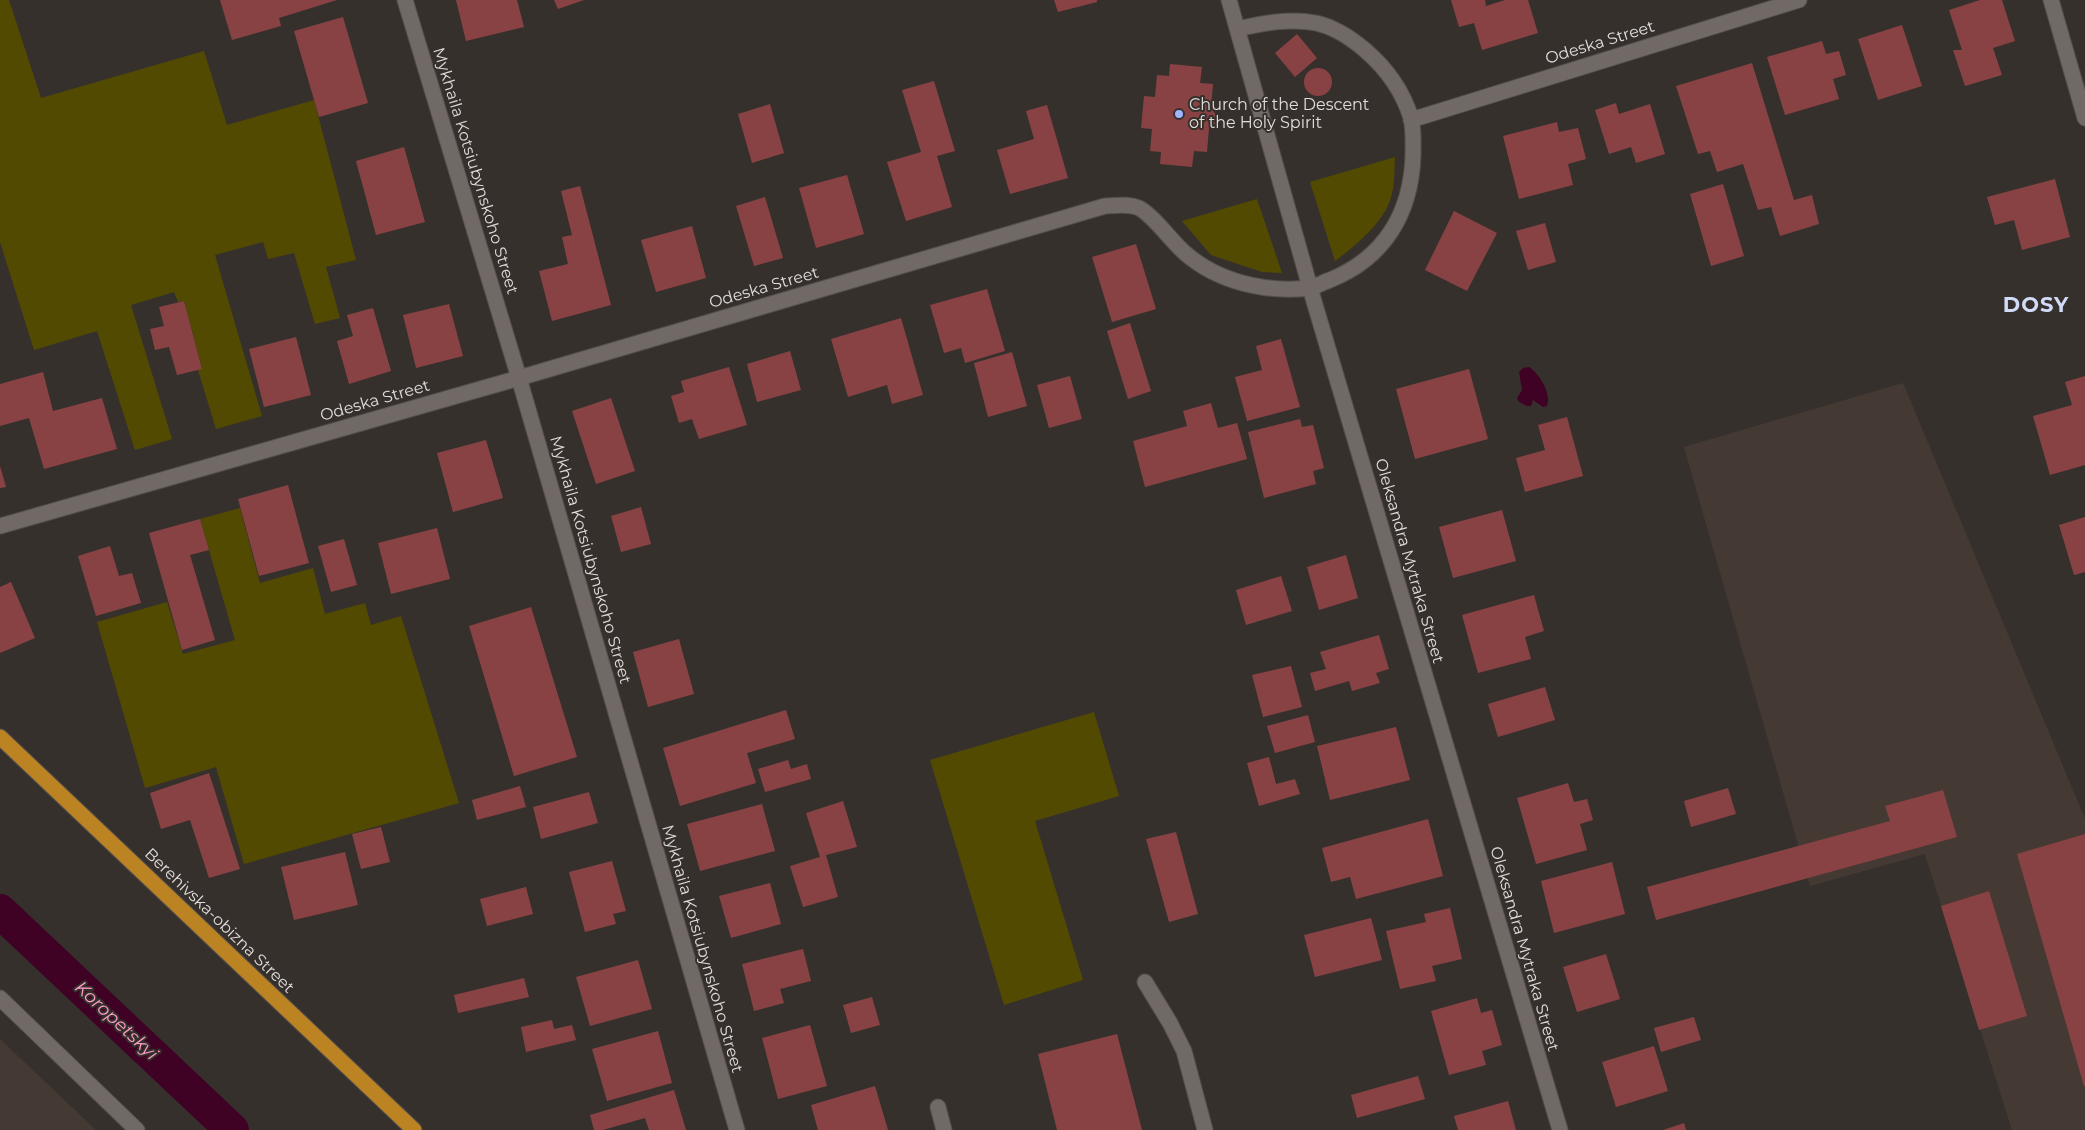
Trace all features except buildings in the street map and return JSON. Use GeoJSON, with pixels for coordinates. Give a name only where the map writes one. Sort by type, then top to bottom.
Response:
{"type":"FeatureCollection","features":[{"type":"Feature","properties":{"kind":"highway","name":"Berehivska-obizna Street"},"geometry":{"type":"LineString","coordinates":[[0,737],[414,1130]]}},
{"type":"Feature","properties":{"kind":"street","name":"Mykhaila Kotsiubynskoho Street"},"geometry":{"type":"LineString","coordinates":[[405,0],[519,378],[737,1130]]}},
{"type":"Feature","properties":{"kind":"street","name":"Oleksandra Mytraka Street"},"geometry":{"type":"LineString","coordinates":[[1229,0],[1310,287],[1560,1130]]}},
{"type":"Feature","properties":{"kind":"street","name":"Odeska Street"},"geometry":{"type":"LineString","coordinates":[[1411,120],[1798,0]]}},
{"type":"Feature","properties":{"kind":"street"},"geometry":{"type":"LineString","coordinates":[[2051,0],[2085,118]]}},
{"type":"Feature","properties":{"kind":"street","name":"Odeska Street"},"geometry":{"type":"LineString","coordinates":[[0,526],[519,378],[1105,206],[1125,205],[1138,208],[1152,218],[1186,254],[1208,270],[1242,284],[1277,289],[1310,287],[1350,272],[1382,246],[1399,221],[1412,170],[1413,138],[1411,120],[1406,105],[1396,86],[1379,62],[1350,37],[1317,23],[1281,20],[1237,29]]}},
{"type":"Feature","properties":{"kind":"street"},"geometry":{"type":"LineString","coordinates":[[1145,982],[1170,1023],[1184,1051],[1206,1130]]}},
{"type":"Feature","properties":{"kind":"street"},"geometry":{"type":"LineString","coordinates":[[0,998],[137,1130]]}},
{"type":"Feature","properties":{"kind":"street"},"geometry":{"type":"LineString","coordinates":[[938,1106],[944,1130]]}},
{"type":"Feature","properties":{"kind":"shaded area"},"geometry":{"type":"Polygon","coordinates":[[[0,0],[9,0],[41,98],[204,51],[227,125],[314,100],[356,260],[326,267],[340,318],[315,324],[294,253],[268,259],[263,242],[215,255],[262,416],[216,429],[198,370],[202,368],[184,301],[178,302],[174,292],[131,305],[172,439],[135,450],[97,331],[34,350],[0,242],[0,0]]]}},
{"type":"Feature","properties":{"kind":"shaded area"},"geometry":{"type":"Polygon","coordinates":[[[1395,157],[1393,190],[1386,209],[1375,226],[1351,249],[1335,261],[1310,182],[1395,157]]]}},
{"type":"Feature","properties":{"kind":"shaded area"},"geometry":{"type":"Polygon","coordinates":[[[1257,199],[1282,273],[1262,272],[1211,255],[1182,221],[1257,199]]]}},
{"type":"Feature","properties":{"kind":"shaded area"},"geometry":{"type":"Polygon","coordinates":[[[1529,367],[1544,384],[1548,396],[1547,406],[1543,407],[1533,400],[1531,406],[1527,406],[1519,402],[1517,398],[1522,390],[1519,372],[1523,368],[1529,367]]]}},
{"type":"Feature","properties":{"kind":"shaded area"},"geometry":{"type":"Polygon","coordinates":[[[1903,383],[2085,819],[2085,1130],[2012,1130],[1925,854],[1810,886],[1684,447],[1903,383]]]}},
{"type":"Feature","properties":{"kind":"shaded area"},"geometry":{"type":"Polygon","coordinates":[[[240,508],[260,583],[313,568],[325,614],[365,603],[371,625],[401,616],[459,803],[244,864],[216,767],[145,788],[97,622],[167,602],[183,654],[235,640],[200,519],[240,508]]]}},
{"type":"Feature","properties":{"kind":"shaded area"},"geometry":{"type":"Polygon","coordinates":[[[1094,712],[1119,796],[1035,821],[1083,980],[1004,1005],[930,760],[1094,712]]]}},
{"type":"Feature","properties":{"kind":"shaded area"},"geometry":{"type":"Polygon","coordinates":[[[0,1039],[96,1130],[0,1130],[0,1039]]]}},
{"type":"Feature","properties":{"kind":"waterway","name":"Koropetskyi"},"geometry":{"type":"LineString","coordinates":[[0,911],[232,1130]]}},
{"type":"Feature","properties":{"kind":"place","name":"Church of the Descent of the Holy Spirit"},"geometry":{"type":"Point","coordinates":[1179,114]}},
{"type":"Feature","properties":{"kind":"district","name":"DOSY"},"geometry":{"type":"Point","coordinates":[2036,306]}}]}
